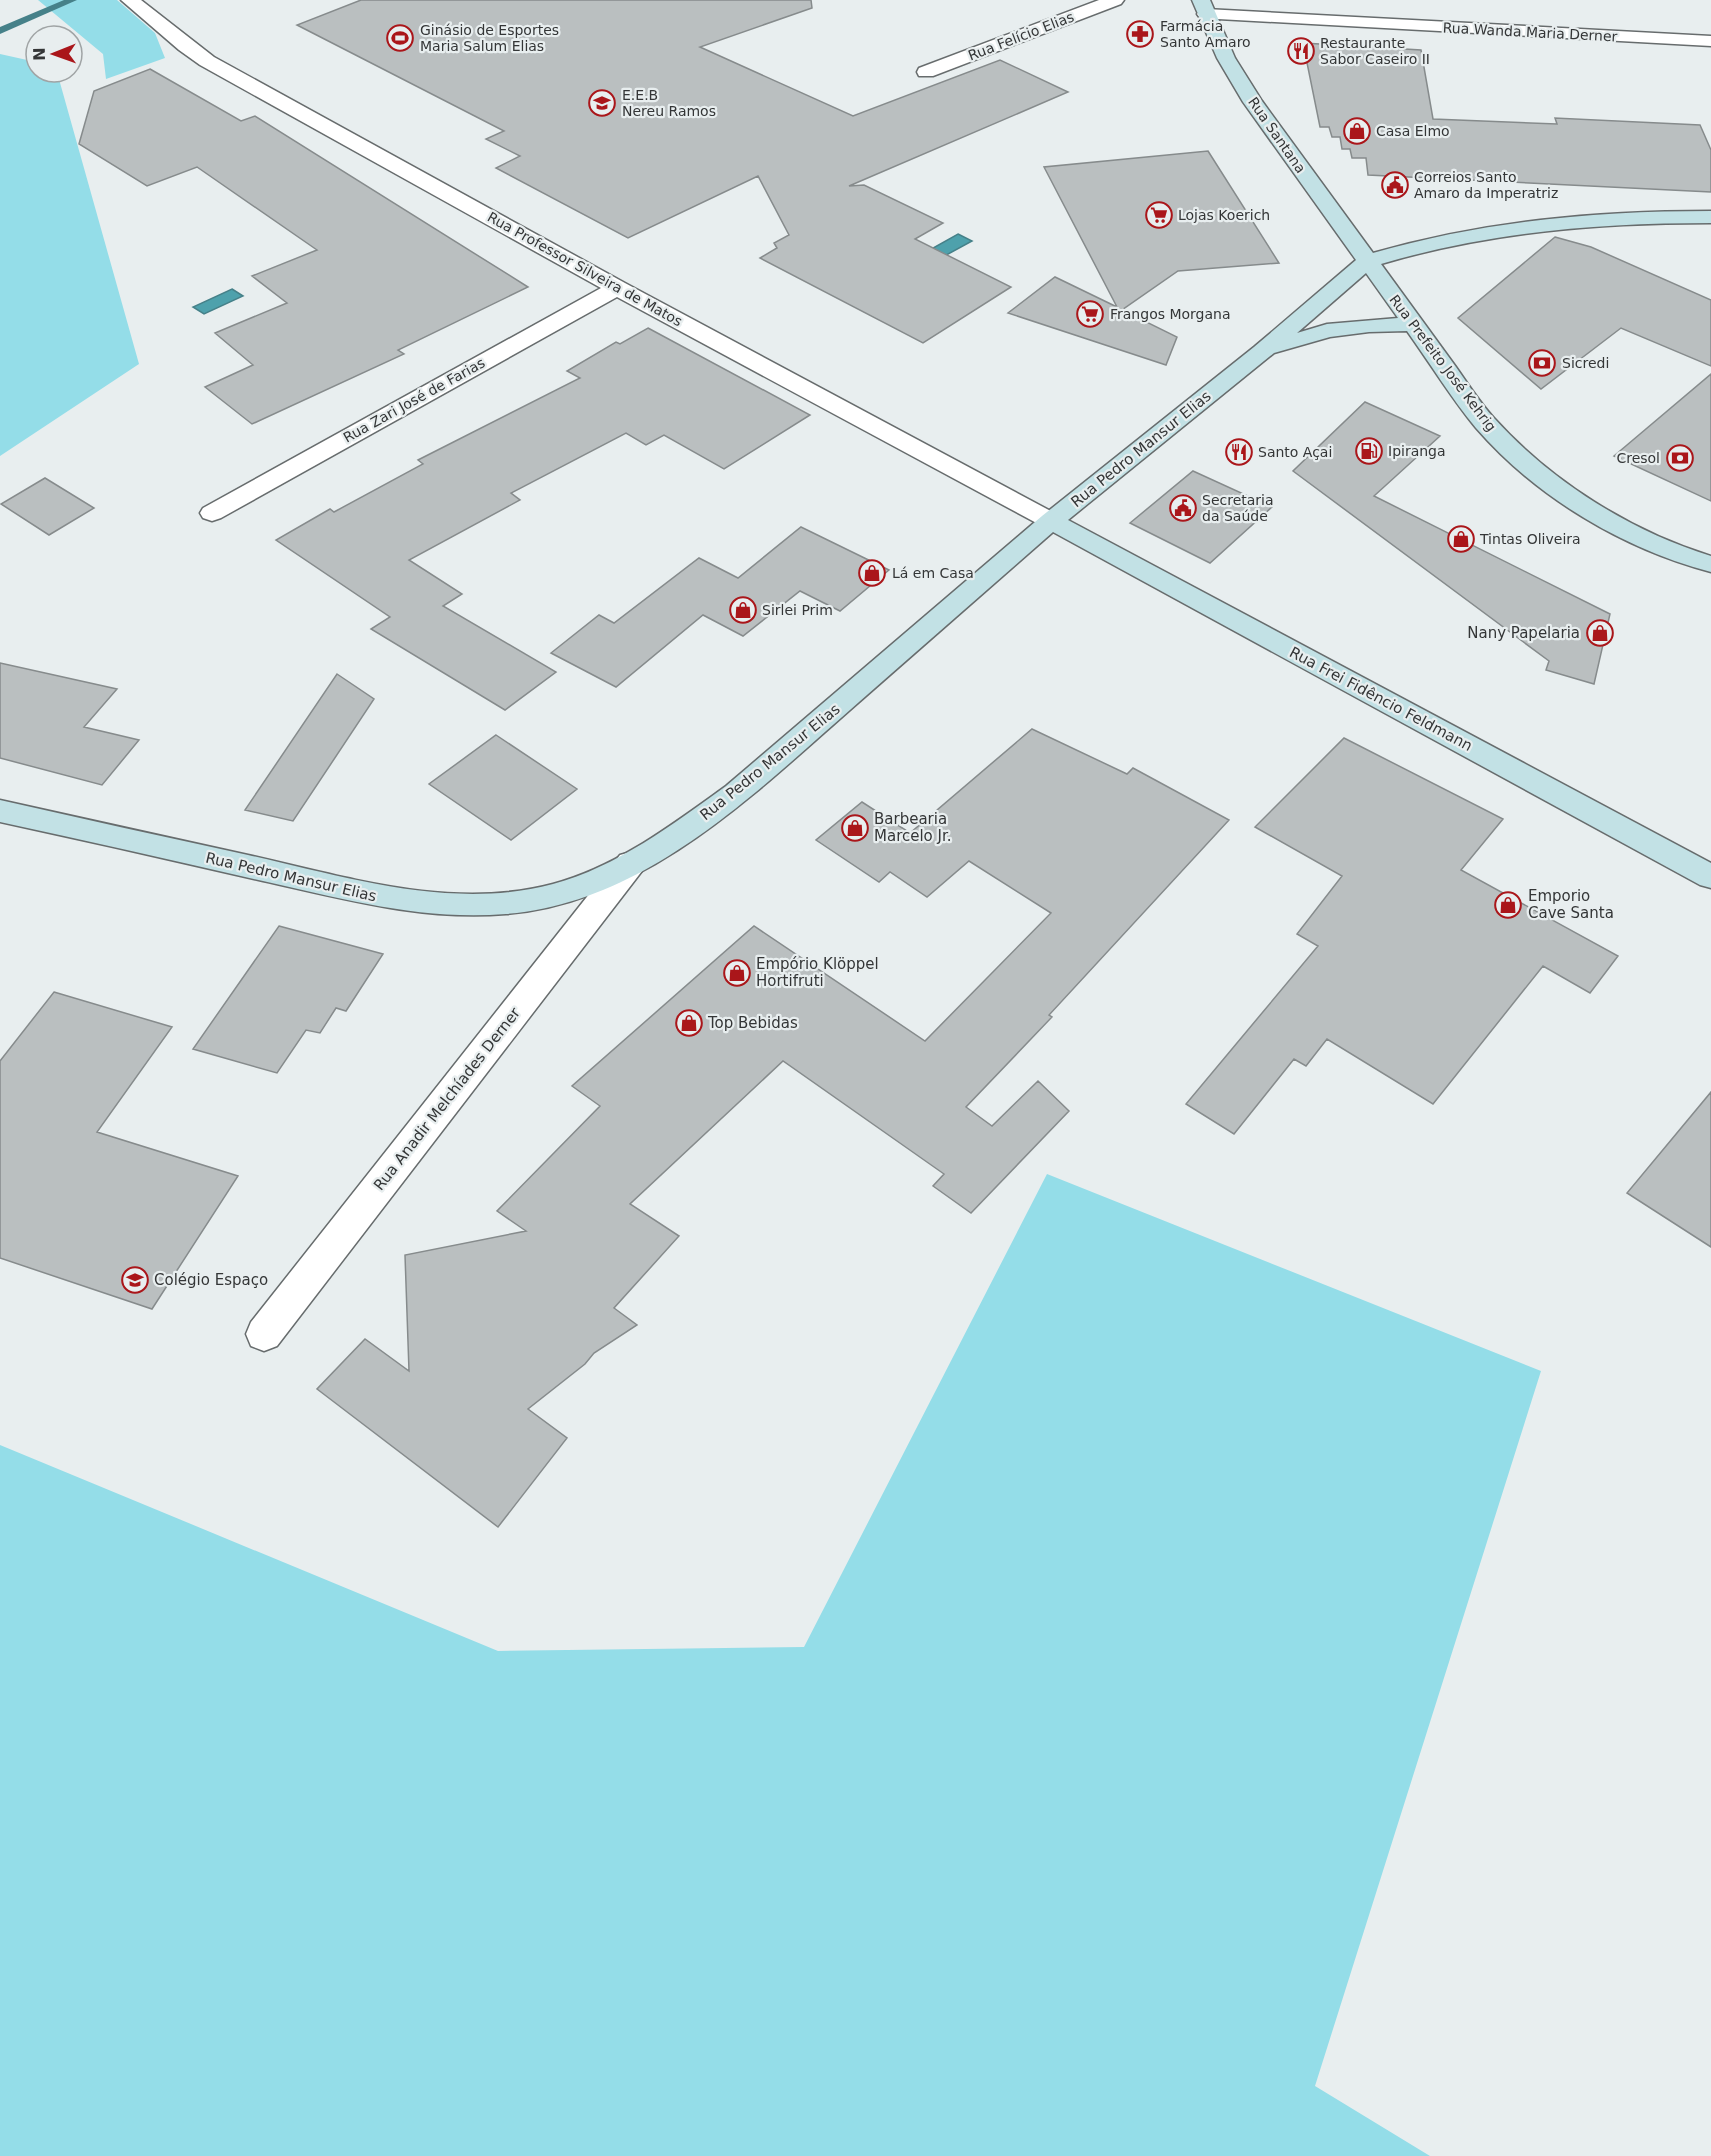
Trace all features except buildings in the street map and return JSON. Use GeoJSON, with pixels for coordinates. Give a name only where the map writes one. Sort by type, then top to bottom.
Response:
{"type":"FeatureCollection","features":[{"type":"Feature","properties":{"kind":"main road","name":"Rua Santana"},"geometry":{"type":"LineString","coordinates":[[1203,7],[1226,58],[1253,102],[1367,261]]}},
{"type":"Feature","properties":{"kind":"main road","name":"Rua Pedro Mansur Elias"},"geometry":{"type":"LineString","coordinates":[[0,811],[359,894],[410,902],[492,904],[534,899],[570,890],[631,863],[693,825],[736,793],[1051,521],[1262,352],[1367,261],[1436,241],[1532,225],[1626,216],[1711,217]]}},
{"type":"Feature","properties":{"kind":"main road","name":"Rua Prefeito José Kehrig"},"geometry":{"type":"LineString","coordinates":[[1367,261],[1484,422],[1517,456],[1551,483],[1612,521],[1672,550],[1711,564]]}},
{"type":"Feature","properties":{"kind":"main road","name":"Rua Pedro Mansur Elias"},"geometry":{"type":"LineString","coordinates":[[1262,352],[1327,331],[1369,325],[1413,324]]}},
{"type":"Feature","properties":{"kind":"main road","name":"Rua Frei Fidêncio Feldmann"},"geometry":{"type":"LineString","coordinates":[[1051,521],[1711,877]]}},
{"type":"Feature","properties":{"kind":"street","name":"Rua Professor Silveira de Matos"},"geometry":{"type":"LineString","coordinates":[[129,0],[207,61],[617,288],[1051,521]]}},
{"type":"Feature","properties":{"kind":"street","name":"Rua Felício Elias"},"geometry":{"type":"LineString","coordinates":[[926,72],[1115,0]]}},
{"type":"Feature","properties":{"kind":"street","name":"Rua Wanda Maria Derner"},"geometry":{"type":"LineString","coordinates":[[1203,7],[1711,41]]}},
{"type":"Feature","properties":{"kind":"street","name":"Rua Zari José de Farias"},"geometry":{"type":"LineString","coordinates":[[212,513],[617,288]]}},
{"type":"Feature","properties":{"kind":"street","name":"Rua Anadir Melchíades Derner"},"geometry":{"type":"LineString","coordinates":[[264,1334],[631,863]]}},
{"type":"Feature","properties":{"kind":"shaded area"},"geometry":{"type":"Polygon","coordinates":[[[38,0],[117,0],[155,33],[165,58],[106,79],[103,54],[84,38],[84,24],[67,24],[38,0]]]}},
{"type":"Feature","properties":{"kind":"shaded area"},"geometry":{"type":"Polygon","coordinates":[[[0,54],[24,59],[24,84],[60,84],[139,364],[0,456],[0,54]]]}},
{"type":"Feature","properties":{"kind":"shaded area"},"geometry":{"type":"Polygon","coordinates":[[[958,234],[972,241],[939,259],[926,252],[958,234]]]}},
{"type":"Feature","properties":{"kind":"shaded area"},"geometry":{"type":"Polygon","coordinates":[[[232,289],[243,296],[204,314],[193,307],[232,289]]]}},
{"type":"Feature","properties":{"kind":"shaded area"},"geometry":{"type":"Polygon","coordinates":[[[1047,1174],[1541,1371],[1315,2086],[1430,2156],[0,2156],[0,1445],[498,1651],[804,1647],[1047,1174]]]}},
{"type":"Feature","properties":{"kind":"waterway"},"geometry":{"type":"LineString","coordinates":[[0,31],[72,0]]}},
{"type":"Feature","properties":{"kind":"place","name":"Farmácia Santo Amaro"},"geometry":{"type":"Point","coordinates":[1140,34]}},
{"type":"Feature","properties":{"kind":"place","name":"Ginásio de Esportes Maria Salum Elias"},"geometry":{"type":"Point","coordinates":[400,38]}},
{"type":"Feature","properties":{"kind":"place","name":"Restaurante Sabor Caseiro II"},"geometry":{"type":"Point","coordinates":[1301,51]}},
{"type":"Feature","properties":{"kind":"place","name":"E.E.B Nereu Ramos"},"geometry":{"type":"Point","coordinates":[602,103]}},
{"type":"Feature","properties":{"kind":"place","name":"Casa Elmo"},"geometry":{"type":"Point","coordinates":[1357,131]}},
{"type":"Feature","properties":{"kind":"place","name":"Correios Santo Amaro da Imperatriz"},"geometry":{"type":"Point","coordinates":[1395,185]}},
{"type":"Feature","properties":{"kind":"place","name":"Lojas Koerich"},"geometry":{"type":"Point","coordinates":[1159,215]}},
{"type":"Feature","properties":{"kind":"place","name":"Frangos Morgana"},"geometry":{"type":"Point","coordinates":[1090,314]}},
{"type":"Feature","properties":{"kind":"place","name":"Sicredi"},"geometry":{"type":"Point","coordinates":[1542,363]}},
{"type":"Feature","properties":{"kind":"place","name":"Ipiranga"},"geometry":{"type":"Point","coordinates":[1369,451]}},
{"type":"Feature","properties":{"kind":"place","name":"Santo Açai"},"geometry":{"type":"Point","coordinates":[1239,452]}},
{"type":"Feature","properties":{"kind":"place","name":"Cresol"},"geometry":{"type":"Point","coordinates":[1680,458]}},
{"type":"Feature","properties":{"kind":"place","name":"Secretaria da Saúde"},"geometry":{"type":"Point","coordinates":[1183,508]}},
{"type":"Feature","properties":{"kind":"place","name":"Tintas Oliveira"},"geometry":{"type":"Point","coordinates":[1461,539]}},
{"type":"Feature","properties":{"kind":"place","name":"Lá em Casa"},"geometry":{"type":"Point","coordinates":[872,573]}},
{"type":"Feature","properties":{"kind":"place","name":"Sirlei Prim"},"geometry":{"type":"Point","coordinates":[743,610]}},
{"type":"Feature","properties":{"kind":"place","name":"Nany Papelaria"},"geometry":{"type":"Point","coordinates":[1600,633]}},
{"type":"Feature","properties":{"kind":"place","name":"Barbearia Marcelo Jr."},"geometry":{"type":"Point","coordinates":[855,828]}},
{"type":"Feature","properties":{"kind":"place","name":"Emporio Cave Santa"},"geometry":{"type":"Point","coordinates":[1508,905]}},
{"type":"Feature","properties":{"kind":"place","name":"Empório Klöppel Hortifruti"},"geometry":{"type":"Point","coordinates":[737,973]}},
{"type":"Feature","properties":{"kind":"place","name":"Top Bebidas"},"geometry":{"type":"Point","coordinates":[689,1023]}},
{"type":"Feature","properties":{"kind":"place","name":"Colégio Espaço"},"geometry":{"type":"Point","coordinates":[135,1280]}}]}
